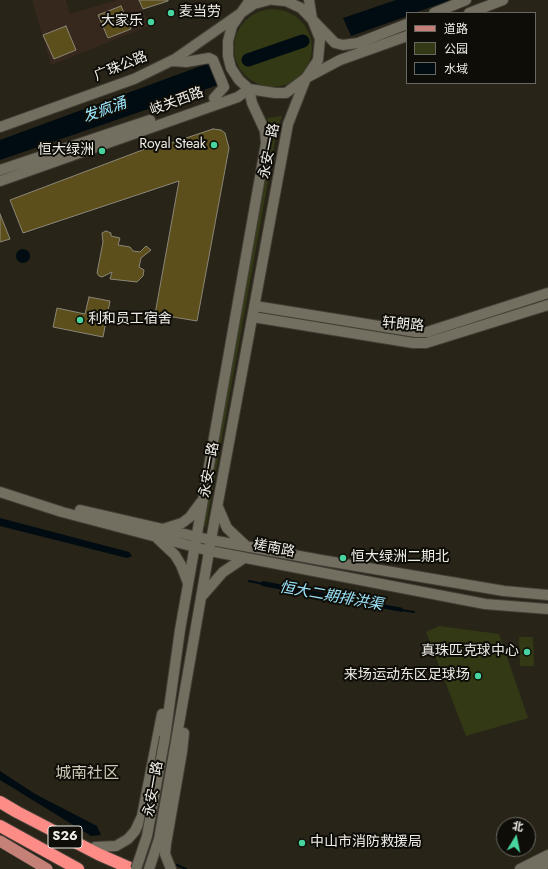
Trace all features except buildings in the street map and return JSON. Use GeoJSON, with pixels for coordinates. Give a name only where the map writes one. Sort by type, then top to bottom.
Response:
{"type":"FeatureCollection","features":[{"type":"Feature","properties":{"kind":"highway","name":"S26"},"geometry":{"type":"LineString","coordinates":[[0,802],[91,850],[132,869]]}},
{"type":"Feature","properties":{"kind":"highway"},"geometry":{"type":"LineString","coordinates":[[0,808],[26,825],[119,869]]}},
{"type":"Feature","properties":{"kind":"highway"},"geometry":{"type":"LineString","coordinates":[[0,826],[78,869]]}},
{"type":"Feature","properties":{"kind":"highway","name":"S26"},"geometry":{"type":"LineString","coordinates":[[0,834],[64,869]]}},
{"type":"Feature","properties":{"kind":"main road"},"geometry":{"type":"LineString","coordinates":[[249,89],[239,80],[231,68],[228,56],[228,41],[232,26],[250,0]]}},
{"type":"Feature","properties":{"kind":"main road"},"geometry":{"type":"LineString","coordinates":[[241,13],[254,4],[269,0]]}},
{"type":"Feature","properties":{"kind":"main road"},"geometry":{"type":"LineString","coordinates":[[274,0],[286,1],[300,8],[335,43],[343,45],[358,43],[406,24]]}},
{"type":"Feature","properties":{"kind":"main road"},"geometry":{"type":"LineString","coordinates":[[306,78],[318,60],[320,39],[312,19],[309,0]]}},
{"type":"Feature","properties":{"kind":"main road"},"geometry":{"type":"LineString","coordinates":[[436,12],[466,0]]}},
{"type":"Feature","properties":{"kind":"main road"},"geometry":{"type":"LineString","coordinates":[[471,12],[503,0]]}},
{"type":"Feature","properties":{"kind":"main road","name":"广珠公路"},"geometry":{"type":"LineString","coordinates":[[0,127],[134,79],[171,61],[204,40],[241,13]]}},
{"type":"Feature","properties":{"kind":"main road"},"geometry":{"type":"LineString","coordinates":[[0,170],[214,98],[249,89],[263,92],[286,92],[306,78],[340,60],[406,36]]}},
{"type":"Feature","properties":{"kind":"main road"},"geometry":{"type":"LineString","coordinates":[[171,61],[186,62],[209,58],[213,60],[224,87],[214,98]]}},
{"type":"Feature","properties":{"kind":"main road","name":"永安一路"},"geometry":{"type":"LineString","coordinates":[[149,869],[159,839],[211,540],[288,124],[306,78]]}},
{"type":"Feature","properties":{"kind":"main road","name":"永安一路"},"geometry":{"type":"LineString","coordinates":[[136,869],[147,836],[165,737],[180,630],[266,143],[265,131],[252,103],[249,89]]}},
{"type":"Feature","properties":{"kind":"main road","name":"岐关西路"},"geometry":{"type":"LineString","coordinates":[[0,181],[238,97],[249,89]]}},
{"type":"Feature","properties":{"kind":"main road"},"geometry":{"type":"LineString","coordinates":[[263,158],[282,161]]}},
{"type":"Feature","properties":{"kind":"main road","name":"轩朗路"},"geometry":{"type":"LineString","coordinates":[[255,306],[416,332],[427,332],[548,293]]}},
{"type":"Feature","properties":{"kind":"main road","name":"轩朗路"},"geometry":{"type":"LineString","coordinates":[[253,317],[413,343],[426,342],[548,305]]}},
{"type":"Feature","properties":{"kind":"main road","name":"槎南路"},"geometry":{"type":"LineString","coordinates":[[0,492],[159,533],[195,548],[467,601],[485,604],[548,609]]}},
{"type":"Feature","properties":{"kind":"main road"},"geometry":{"type":"LineString","coordinates":[[188,583],[181,565],[159,533],[182,523],[190,517],[203,499]]}},
{"type":"Feature","properties":{"kind":"main road"},"geometry":{"type":"LineString","coordinates":[[218,506],[227,528],[246,546]]}},
{"type":"Feature","properties":{"kind":"main road","name":"槎南路"},"geometry":{"type":"LineString","coordinates":[[159,533],[197,537],[504,591],[548,595]]}},
{"type":"Feature","properties":{"kind":"main road"},"geometry":{"type":"LineString","coordinates":[[201,598],[223,572],[244,558]]}},
{"type":"Feature","properties":{"kind":"main road"},"geometry":{"type":"LineString","coordinates":[[467,601],[470,585]]}},
{"type":"Feature","properties":{"kind":"main road"},"geometry":{"type":"LineString","coordinates":[[95,847],[116,846],[122,843],[135,831],[142,816],[172,659],[180,630]]}},
{"type":"Feature","properties":{"kind":"main road"},"geometry":{"type":"LineString","coordinates":[[171,869],[165,854],[182,752],[189,667]]}},
{"type":"Feature","properties":{"kind":"main road"},"geometry":{"type":"LineString","coordinates":[[0,796],[95,847],[145,869]]}},
{"type":"Feature","properties":{"kind":"main road"},"geometry":{"type":"LineString","coordinates":[[0,841],[47,869]]}},
{"type":"Feature","properties":{"kind":"main road"},"geometry":{"type":"LineString","coordinates":[[520,869],[548,855]]}},
{"type":"Feature","properties":{"kind":"main road"},"geometry":{"type":"LineString","coordinates":[[535,869],[548,863]]}},
{"type":"Feature","properties":{"kind":"shaded area"},"geometry":{"type":"Polygon","coordinates":[[[32,0],[66,0],[70,14],[117,0],[139,0],[149,26],[51,65],[32,0]]]}},
{"type":"Feature","properties":{"kind":"green space"},"geometry":{"type":"Polygon","coordinates":[[[273,9],[288,12],[301,20],[309,33],[312,48],[309,63],[301,76],[288,84],[273,87],[258,84],[245,76],[237,63],[234,48],[237,33],[245,20],[258,12],[273,9]]]}},
{"type":"Feature","properties":{"kind":"green space"},"geometry":{"type":"Polygon","coordinates":[[[282,116],[276,134],[273,156],[269,154],[272,139],[267,118],[282,116]]]}},
{"type":"Feature","properties":{"kind":"green space"},"geometry":{"type":"Polygon","coordinates":[[[270,162],[271,165],[206,526],[202,526],[267,163],[270,162]]]}},
{"type":"Feature","properties":{"kind":"green space","name":"来场运动东区足球场"},"geometry":{"type":"Polygon","coordinates":[[[439,626],[499,634],[528,718],[466,736],[426,632],[439,626]]]}},
{"type":"Feature","properties":{"kind":"green space","name":"真珠匹克球中心"},"geometry":{"type":"Polygon","coordinates":[[[519,637],[533,637],[534,666],[520,666],[519,637]]]}},
{"type":"Feature","properties":{"kind":"water"},"geometry":{"type":"Polygon","coordinates":[[[396,0],[451,0],[417,12],[406,12],[406,16],[351,36],[343,18],[396,0]]]}},
{"type":"Feature","properties":{"kind":"water","name":"发疯涌"},"geometry":{"type":"Polygon","coordinates":[[[209,63],[218,85],[0,160],[0,140],[209,63]]]}},
{"type":"Feature","properties":{"kind":"water"},"geometry":{"type":"Polygon","coordinates":[[[20,249],[26,249],[30,253],[30,259],[26,263],[20,263],[16,259],[16,253],[20,249]]]}},
{"type":"Feature","properties":{"kind":"water"},"geometry":{"type":"Polygon","coordinates":[[[0,518],[129,552],[132,556],[127,558],[0,526],[0,518]]]}},
{"type":"Feature","properties":{"kind":"water"},"geometry":{"type":"Polygon","coordinates":[[[263,581],[403,608],[402,612],[262,586],[260,583],[263,581]]]}},
{"type":"Feature","properties":{"kind":"water"},"geometry":{"type":"Polygon","coordinates":[[[0,771],[35,794],[97,826],[101,835],[91,836],[0,780],[0,771]]]}},
{"type":"Feature","properties":{"kind":"waterway"},"geometry":{"type":"LineString","coordinates":[[248,60],[303,41]]}},
{"type":"Feature","properties":{"kind":"waterway","name":"恒大二期排洪渠"},"geometry":{"type":"LineString","coordinates":[[249,581],[263,584]]}},
{"type":"Feature","properties":{"kind":"waterway","name":"恒大二期排洪渠"},"geometry":{"type":"LineString","coordinates":[[401,610],[414,612]]}},
{"type":"Feature","properties":{"kind":"waterway"},"geometry":{"type":"LineString","coordinates":[[177,865],[186,869]]}},
{"type":"Feature","properties":{"kind":"place","name":"麦当劳"},"geometry":{"type":"Point","coordinates":[171,13]}},
{"type":"Feature","properties":{"kind":"place","name":"大家乐"},"geometry":{"type":"Point","coordinates":[151,22]}},
{"type":"Feature","properties":{"kind":"place","name":"Royal Steak"},"geometry":{"type":"Point","coordinates":[214,145]}},
{"type":"Feature","properties":{"kind":"place","name":"恒大绿洲"},"geometry":{"type":"Point","coordinates":[102,151]}},
{"type":"Feature","properties":{"kind":"place","name":"利和员工宿舍"},"geometry":{"type":"Point","coordinates":[80,320]}},
{"type":"Feature","properties":{"kind":"place","name":"恒大绿洲二期北"},"geometry":{"type":"Point","coordinates":[343,558]}},
{"type":"Feature","properties":{"kind":"place","name":"真珠匹克球中心"},"geometry":{"type":"Point","coordinates":[527,652]}},
{"type":"Feature","properties":{"kind":"place","name":"来场运动东区足球场"},"geometry":{"type":"Point","coordinates":[478,676]}},
{"type":"Feature","properties":{"kind":"place","name":"中山市消防救援局"},"geometry":{"type":"Point","coordinates":[302,843]}},
{"type":"Feature","properties":{"kind":"district","name":"城南社区"},"geometry":{"type":"Point","coordinates":[87,774]}}]}
